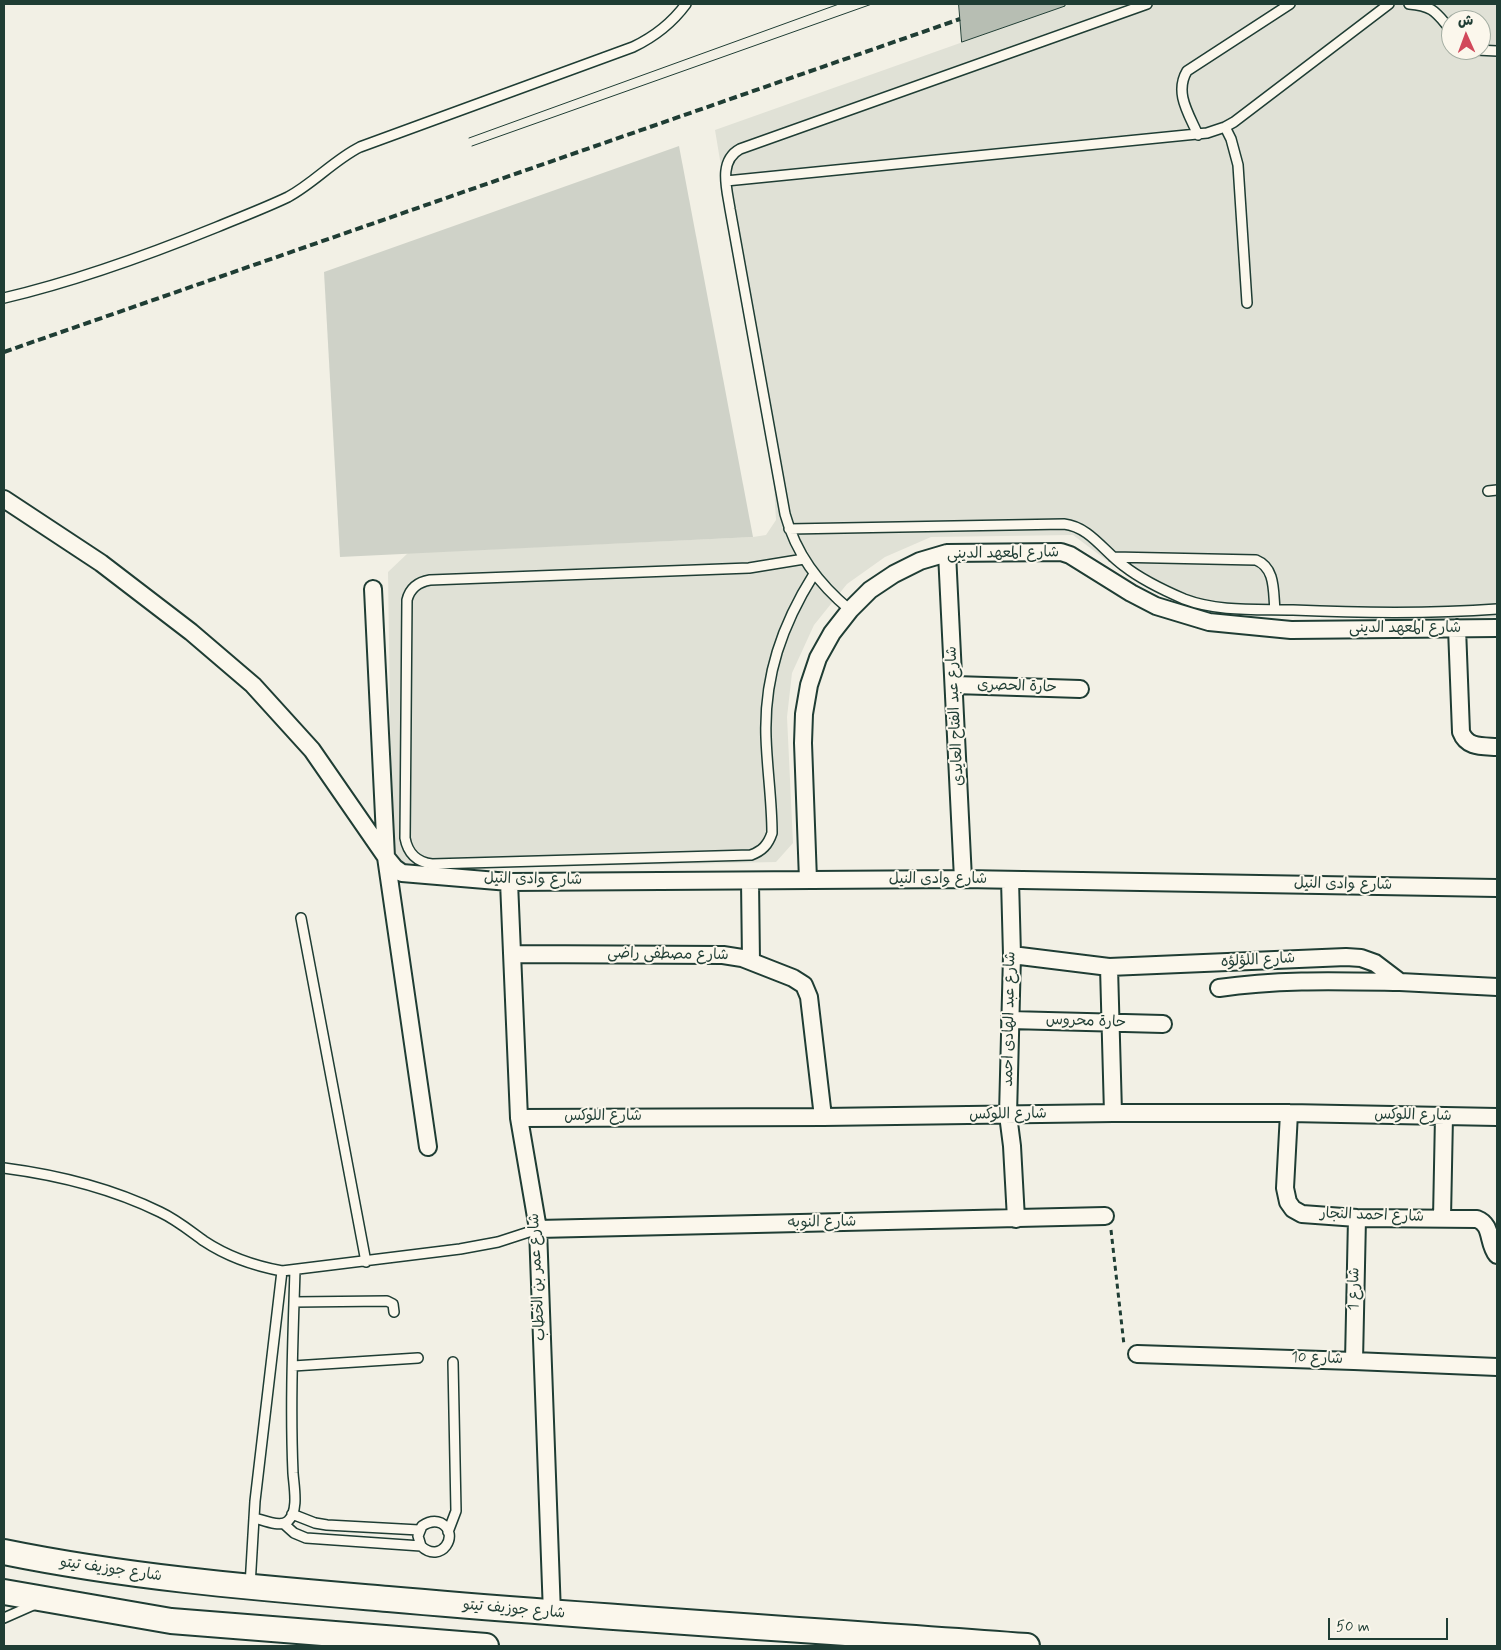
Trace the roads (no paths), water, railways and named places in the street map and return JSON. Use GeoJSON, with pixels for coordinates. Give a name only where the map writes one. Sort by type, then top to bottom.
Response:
{"type":"FeatureCollection","features":[{"type":"Feature","properties":{"kind":"main road","name":"شارع جوزيف تيتو"},"geometry":{"type":"LineString","coordinates":[[4,1552],[143,1576],[250,1587],[552,1614],[1027,1646]]}},
{"type":"Feature","properties":{"kind":"main road"},"geometry":{"type":"LineString","coordinates":[[4,1592],[171,1621],[486,1646]]}},
{"type":"Feature","properties":{"kind":"street"},"geometry":{"type":"LineString","coordinates":[[4,499],[101,563],[192,632],[253,685],[312,750],[386,857]]}},
{"type":"Feature","properties":{"kind":"street","name":"شارع المعهد الدينى"},"geometry":{"type":"LineString","coordinates":[[808,880],[803,743],[804,714],[809,685],[818,658],[832,632],[870,590],[894,574],[920,561],[947,553],[1061,552],[1070,555],[1131,594],[1156,606],[1209,622],[1291,630],[1497,628]]}},
{"type":"Feature","properties":{"kind":"street","name":"شارع عبد الفتاح العايدى"},"geometry":{"type":"LineString","coordinates":[[947,553],[955,685],[963,879]]}},
{"type":"Feature","properties":{"kind":"street"},"geometry":{"type":"LineString","coordinates":[[373,589],[386,857],[428,1147]]}},
{"type":"Feature","properties":{"kind":"street"},"geometry":{"type":"LineString","coordinates":[[1457,628],[1461,732],[1463,738],[1471,745],[1497,747]]}},
{"type":"Feature","properties":{"kind":"street","name":"حارة الحصرى"},"geometry":{"type":"LineString","coordinates":[[955,685],[1080,689]]}},
{"type":"Feature","properties":{"kind":"street","name":"شارع وادى النيل"},"geometry":{"type":"LineString","coordinates":[[386,857],[402,872],[509,882],[963,879],[1497,888]]}},
{"type":"Feature","properties":{"kind":"street"},"geometry":{"type":"LineString","coordinates":[[750,880],[751,961]]}},
{"type":"Feature","properties":{"kind":"street","name":"شارع عبد الهادى احمد"},"geometry":{"type":"LineString","coordinates":[[1010,880],[1012,955],[1008,1115],[1012,1146],[1016,1219]]}},
{"type":"Feature","properties":{"kind":"street","name":"شارع عمر بن الخطاب"},"geometry":{"type":"LineString","coordinates":[[509,882],[519,1118],[538,1229],[552,1614]]}},
{"type":"Feature","properties":{"kind":"street","name":"شارع مصطفى راضى"},"geometry":{"type":"LineString","coordinates":[[512,954],[723,955],[751,961],[793,978],[804,985],[807,991],[823,1117]]}},
{"type":"Feature","properties":{"kind":"street","name":"شارع اللؤلؤه"},"geometry":{"type":"LineString","coordinates":[[1012,955],[1109,967],[1346,957],[1361,958],[1375,963],[1400,982]]}},
{"type":"Feature","properties":{"kind":"street"},"geometry":{"type":"LineString","coordinates":[[1109,967],[1113,1114]]}},
{"type":"Feature","properties":{"kind":"street"},"geometry":{"type":"LineString","coordinates":[[1218,988],[1293,981],[1400,982],[1497,987]]}},
{"type":"Feature","properties":{"kind":"street","name":"حارة محروس"},"geometry":{"type":"LineString","coordinates":[[1010,1020],[1163,1024]]}},
{"type":"Feature","properties":{"kind":"street","name":"شارع اللوكس"},"geometry":{"type":"LineString","coordinates":[[519,1118],[1289,1113],[1497,1117]]}},
{"type":"Feature","properties":{"kind":"street","name":"شارع احمد النجار"},"geometry":{"type":"LineString","coordinates":[[1289,1113],[1285,1188],[1288,1202],[1293,1209],[1302,1214],[1357,1218],[1476,1218],[1481,1220],[1488,1228],[1492,1246],[1497,1255]]}},
{"type":"Feature","properties":{"kind":"street"},"geometry":{"type":"LineString","coordinates":[[1442,1218],[1444,1116]]}},
{"type":"Feature","properties":{"kind":"street","name":"شارع النوبه"},"geometry":{"type":"LineString","coordinates":[[538,1229],[1105,1216]]}},
{"type":"Feature","properties":{"kind":"street","name":"شارع 1"},"geometry":{"type":"LineString","coordinates":[[1354,1360],[1357,1218]]}},
{"type":"Feature","properties":{"kind":"street","name":"شارع 10"},"geometry":{"type":"LineString","coordinates":[[1136,1354],[1354,1360],[1497,1367]]}},
{"type":"Feature","properties":{"kind":"lane"},"geometry":{"type":"LineString","coordinates":[[4,298],[65,281],[147,254],[279,201],[360,147],[633,48],[670,23],[686,4]]}},
{"type":"Feature","properties":{"kind":"lane"},"geometry":{"type":"LineString","coordinates":[[850,610],[814,574],[789,529],[726,181],[726,163],[729,157],[740,149],[1147,4]]}},
{"type":"Feature","properties":{"kind":"lane"},"geometry":{"type":"LineString","coordinates":[[1198,135],[1182,97],[1183,77],[1187,71],[1290,4]]}},
{"type":"Feature","properties":{"kind":"lane"},"geometry":{"type":"LineString","coordinates":[[726,181],[1198,135],[1225,127],[1389,4]]}},
{"type":"Feature","properties":{"kind":"lane"},"geometry":{"type":"LineString","coordinates":[[1409,4],[1426,6],[1441,20]]}},
{"type":"Feature","properties":{"kind":"lane"},"geometry":{"type":"LineString","coordinates":[[1225,127],[1231,139],[1238,165],[1247,304]]}},
{"type":"Feature","properties":{"kind":"lane"},"geometry":{"type":"LineString","coordinates":[[789,529],[1064,524],[1083,530],[1113,558],[1140,577],[1185,599],[1215,607],[1359,613],[1425,613],[1497,609]]}},
{"type":"Feature","properties":{"kind":"lane"},"geometry":{"type":"LineString","coordinates":[[1113,558],[1256,560],[1265,565],[1272,577],[1275,610]]}},
{"type":"Feature","properties":{"kind":"lane"},"geometry":{"type":"LineString","coordinates":[[804,559],[749,568],[430,580],[414,586],[410,590],[407,600],[406,838],[409,851],[419,860],[432,864],[751,855],[757,853],[767,844],[772,833],[766,736],[770,679],[786,624],[798,598],[814,574]]}},
{"type":"Feature","properties":{"kind":"lane"},"geometry":{"type":"LineString","coordinates":[[301,918],[366,1262]]}},
{"type":"Feature","properties":{"kind":"lane"},"geometry":{"type":"LineString","coordinates":[[4,1168],[65,1178],[132,1200],[162,1212],[205,1242],[238,1259],[282,1271],[366,1262],[480,1245],[498,1242],[538,1229]]}},
{"type":"Feature","properties":{"kind":"lane"},"geometry":{"type":"LineString","coordinates":[[255,1518],[276,1524],[284,1524],[289,1520],[295,1504],[292,1446],[295,1270]]}},
{"type":"Feature","properties":{"kind":"lane"},"geometry":{"type":"LineString","coordinates":[[250,1587],[255,1518],[282,1271]]}},
{"type":"Feature","properties":{"kind":"lane"},"geometry":{"type":"LineString","coordinates":[[294,1302],[387,1301],[393,1304],[394,1312]]}},
{"type":"Feature","properties":{"kind":"lane"},"geometry":{"type":"LineString","coordinates":[[293,1366],[418,1358]]}},
{"type":"Feature","properties":{"kind":"lane"},"geometry":{"type":"LineString","coordinates":[[448,1532],[442,1524],[437,1522],[427,1523],[419,1530],[418,1542],[430,1552],[440,1551],[448,1543],[448,1532],[456,1511],[453,1362]]}},
{"type":"Feature","properties":{"kind":"lane"},"geometry":{"type":"LineString","coordinates":[[292,1514],[327,1525],[419,1530]]}},
{"type":"Feature","properties":{"kind":"lane"},"geometry":{"type":"LineString","coordinates":[[284,1524],[306,1538],[421,1546]]}},
{"type":"Feature","properties":{"kind":"lane"},"geometry":{"type":"LineString","coordinates":[[4,1618],[48,1599]]}},
{"type":"Feature","properties":{"kind":"tram line"},"geometry":{"type":"LineString","coordinates":[[469,138],[839,4]]}},
{"type":"Feature","properties":{"kind":"tram line"},"geometry":{"type":"LineString","coordinates":[[472,146],[872,4]]}},
{"type":"Feature","properties":{"kind":"railway"},"geometry":{"type":"LineString","coordinates":[[4,352],[960,19]]}}]}
